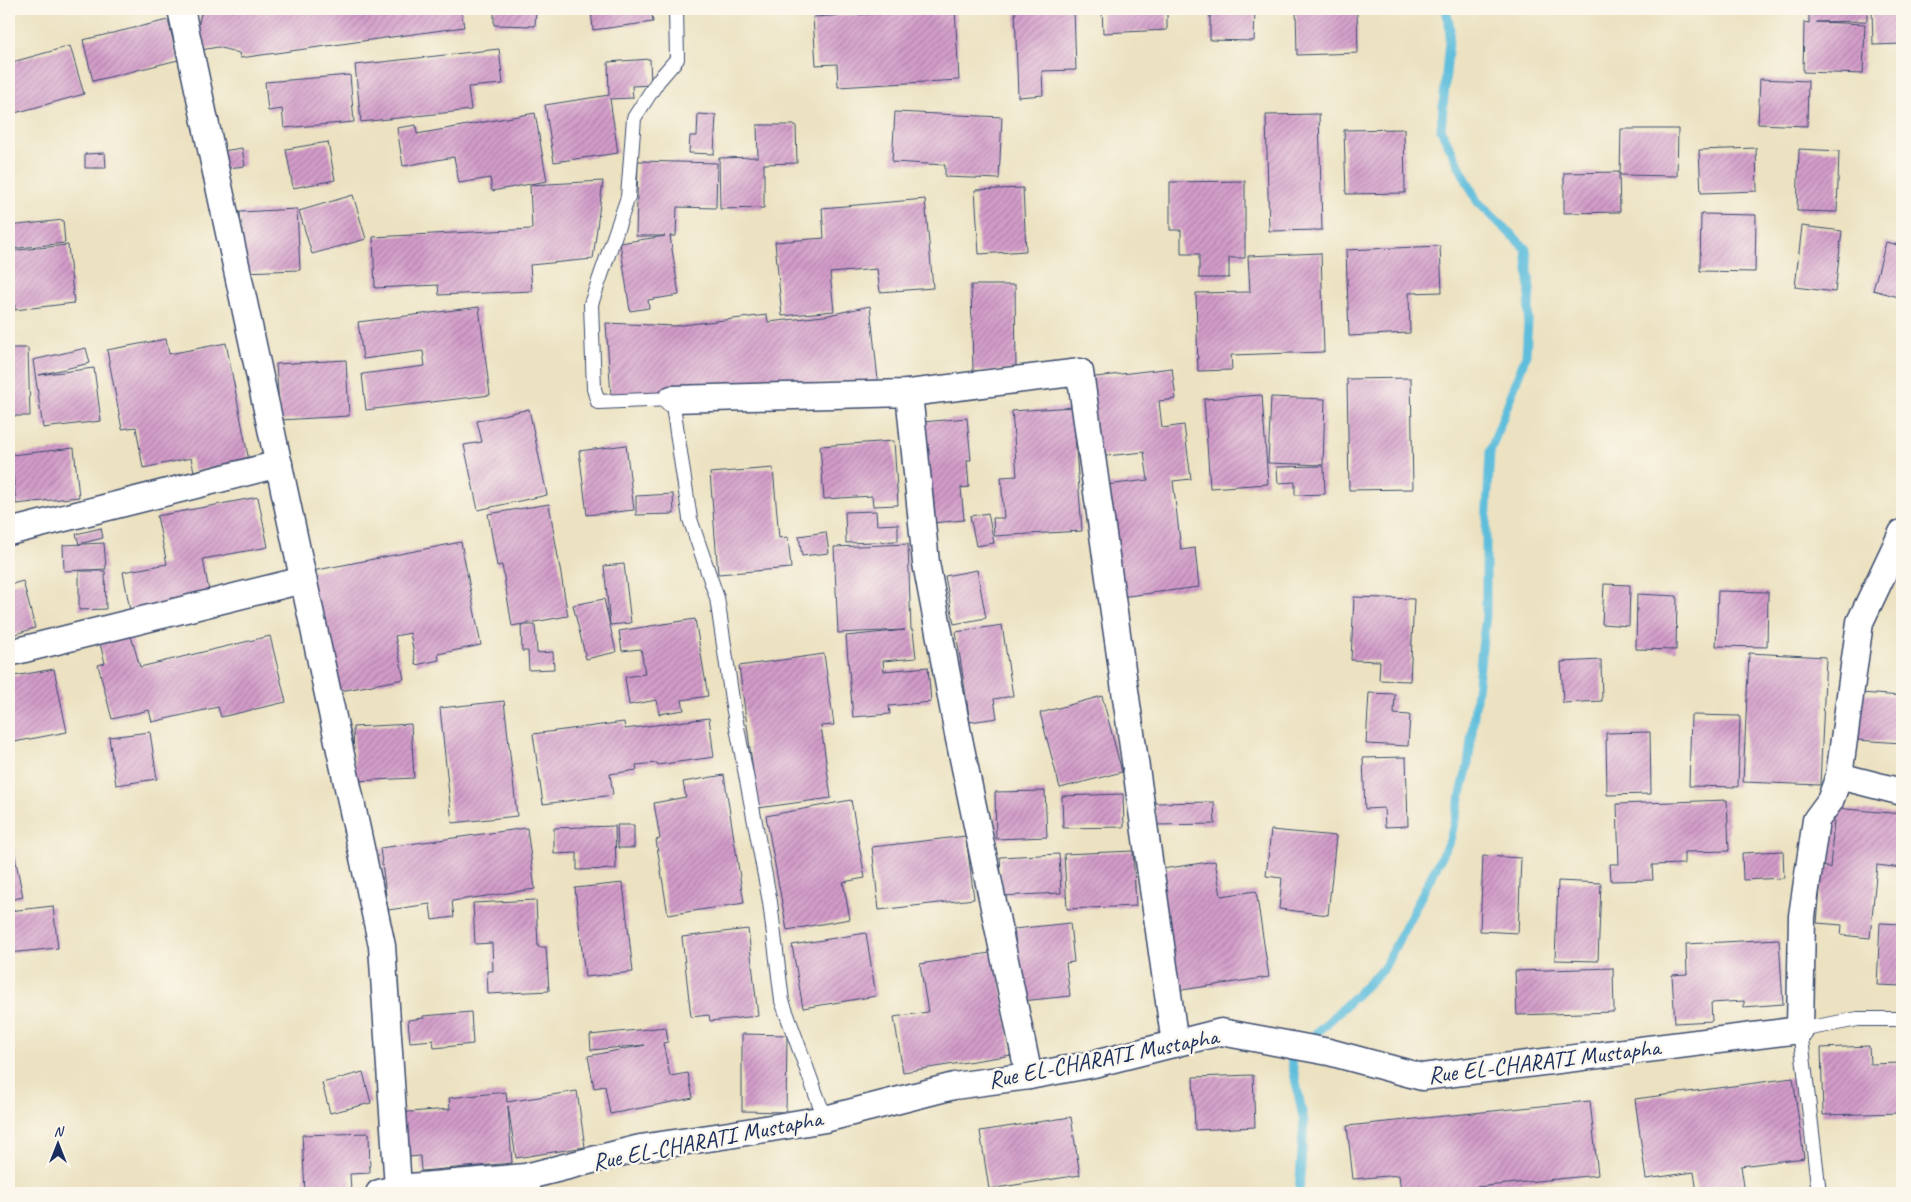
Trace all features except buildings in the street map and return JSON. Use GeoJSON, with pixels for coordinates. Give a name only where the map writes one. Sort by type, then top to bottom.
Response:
{"type":"FeatureCollection","features":[{"type":"Feature","properties":{"kind":"street"},"geometry":{"type":"LineString","coordinates":[[181,9],[382,946],[388,1190]]}},
{"type":"Feature","properties":{"kind":"street"},"geometry":{"type":"LineString","coordinates":[[672,399],[909,393],[1080,372],[1175,1044]]}},
{"type":"Feature","properties":{"kind":"street"},"geometry":{"type":"LineString","coordinates":[[909,393],[926,563],[958,734],[1029,1076]]}},
{"type":"Feature","properties":{"kind":"street"},"geometry":{"type":"LineString","coordinates":[[9,532],[279,464]]}},
{"type":"Feature","properties":{"kind":"street"},"geometry":{"type":"LineString","coordinates":[[1800,1030],[1802,916],[1816,820],[1830,800],[1839,776],[1860,622],[1902,533]]}},
{"type":"Feature","properties":{"kind":"street"},"geometry":{"type":"LineString","coordinates":[[9,653],[304,580]]}},
{"type":"Feature","properties":{"kind":"street"},"geometry":{"type":"LineString","coordinates":[[1839,776],[1902,792]]}},
{"type":"Feature","properties":{"kind":"street","name":"Rue EL-CHARATI Mustapha"},"geometry":{"type":"LineString","coordinates":[[388,1190],[530,1185],[640,1148],[825,1118],[954,1086],[1029,1076],[1094,1064],[1221,1032],[1329,1052],[1422,1077],[1800,1030]]}},
{"type":"Feature","properties":{"kind":"lane"},"geometry":{"type":"LineString","coordinates":[[676,9],[677,59],[658,81],[634,118],[628,197],[591,304],[594,390],[598,402],[672,399],[690,519],[717,598],[733,706],[770,902],[782,1001],[825,1118]]}},
{"type":"Feature","properties":{"kind":"lane"},"geometry":{"type":"LineString","coordinates":[[1819,1193],[1800,1030],[1858,1019],[1902,1019]]}},
{"type":"Feature","properties":{"kind":"waterway"},"geometry":{"type":"LineString","coordinates":[[1299,1193],[1304,1122],[1291,1058],[1384,968],[1450,840],[1468,765],[1486,615],[1486,527],[1490,452],[1526,355],[1530,289],[1526,249],[1477,201],[1441,130],[1450,29],[1446,9]]}}]}
